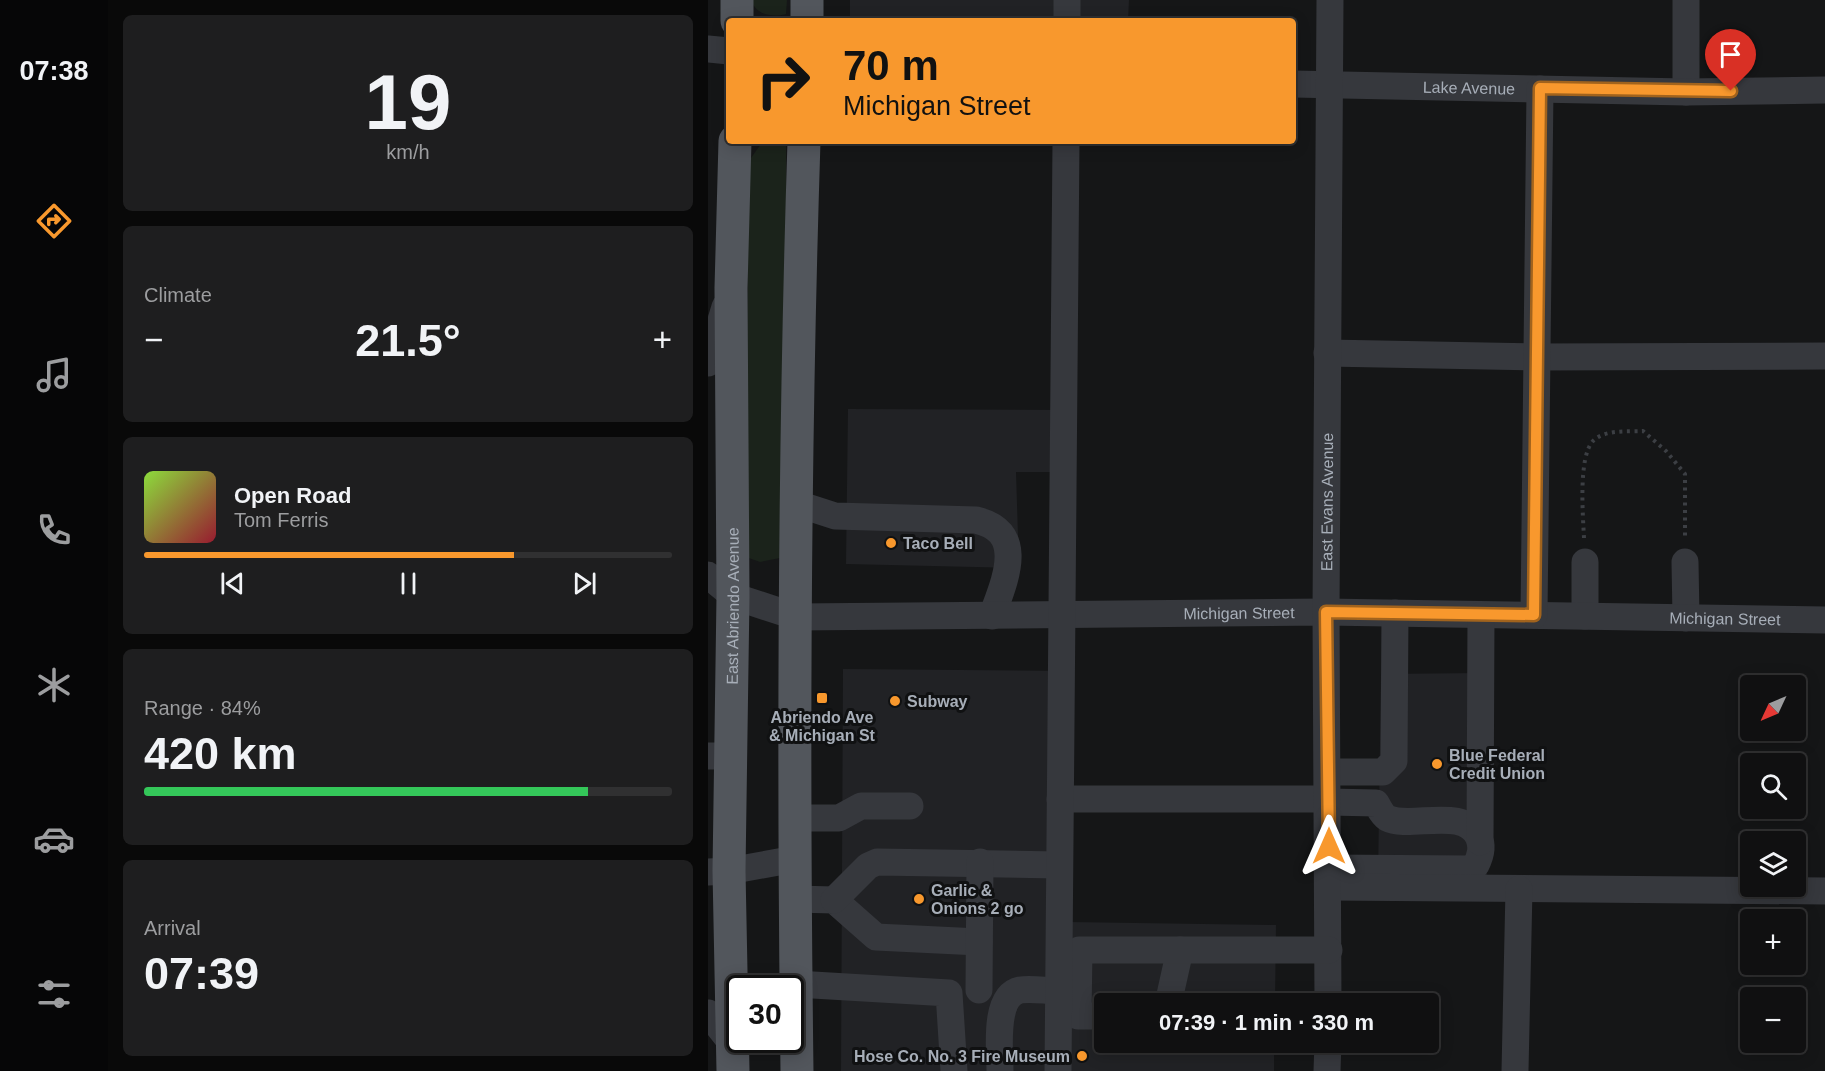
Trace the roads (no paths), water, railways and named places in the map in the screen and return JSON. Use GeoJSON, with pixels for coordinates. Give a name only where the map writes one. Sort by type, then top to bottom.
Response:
{"type":"FeatureCollection","features":[{"type":"Feature","properties":{"kind":"main road"},"geometry":{"type":"LineString","coordinates":[[737,0],[737,18]]}},
{"type":"Feature","properties":{"kind":"main road"},"geometry":{"type":"LineString","coordinates":[[807,0],[807,18]]}},
{"type":"Feature","properties":{"kind":"main road","name":"East Abriendo Avenue"},"geometry":{"type":"LineString","coordinates":[[733,1058],[719,871],[720,756],[734,596],[730,288],[735,144]]}},
{"type":"Feature","properties":{"kind":"main road"},"geometry":{"type":"LineString","coordinates":[[796,975],[798,334],[804,144]]}},
{"type":"Feature","properties":{"kind":"main road"},"geometry":{"type":"LineString","coordinates":[[797,1053],[797,1071]]}},
{"type":"Feature","properties":{"kind":"street"},"geometry":{"type":"LineString","coordinates":[[1067,0],[1067,18]]}},
{"type":"Feature","properties":{"kind":"street","name":"East Evans Avenue"},"geometry":{"type":"LineString","coordinates":[[1328,993],[1329,772],[1326,612],[1330,0]]}},
{"type":"Feature","properties":{"kind":"street"},"geometry":{"type":"LineString","coordinates":[[1686,0],[1686,92]]}},
{"type":"Feature","properties":{"kind":"street"},"geometry":{"type":"LineString","coordinates":[[708,49],[726,51]]}},
{"type":"Feature","properties":{"kind":"street","name":"Lake Avenue"},"geometry":{"type":"LineString","coordinates":[[1296,84],[1686,92],[1825,90]]}},
{"type":"Feature","properties":{"kind":"street"},"geometry":{"type":"LineString","coordinates":[[1534,615],[1535,357],[1540,88]]}},
{"type":"Feature","properties":{"kind":"street"},"geometry":{"type":"LineString","coordinates":[[1058,1071],[1066,144]]}},
{"type":"Feature","properties":{"kind":"street"},"geometry":{"type":"LineString","coordinates":[[708,363],[730,288]]}},
{"type":"Feature","properties":{"kind":"street"},"geometry":{"type":"LineString","coordinates":[[1327,353],[1535,357],[1825,356]]}},
{"type":"Feature","properties":{"kind":"street"},"geometry":{"type":"LineString","coordinates":[[798,504],[835,516],[976,520],[991,525],[1005,540],[1009,557],[992,616]]}},
{"type":"Feature","properties":{"kind":"street"},"geometry":{"type":"LineString","coordinates":[[1585,562],[1585,616]]}},
{"type":"Feature","properties":{"kind":"street"},"geometry":{"type":"LineString","coordinates":[[1685,562],[1686,618]]}},
{"type":"Feature","properties":{"kind":"street"},"geometry":{"type":"LineString","coordinates":[[708,575],[734,596]]}},
{"type":"Feature","properties":{"kind":"street","name":"Michigan Street"},"geometry":{"type":"LineString","coordinates":[[734,596],[797,617],[1326,612],[1825,620]]}},
{"type":"Feature","properties":{"kind":"street"},"geometry":{"type":"LineString","coordinates":[[1329,772],[1383,772],[1394,761],[1396,754],[1395,613]]}},
{"type":"Feature","properties":{"kind":"street"},"geometry":{"type":"LineString","coordinates":[[1329,878],[1375,869],[1473,868],[1479,859],[1481,615]]}},
{"type":"Feature","properties":{"kind":"street"},"geometry":{"type":"LineString","coordinates":[[1060,799],[1329,800],[1376,803],[1384,815],[1394,820],[1454,821],[1470,828],[1478,835],[1480,842]]}},
{"type":"Feature","properties":{"kind":"street"},"geometry":{"type":"LineString","coordinates":[[795,818],[839,818],[861,806],[910,806]]}},
{"type":"Feature","properties":{"kind":"street"},"geometry":{"type":"LineString","coordinates":[[719,871],[795,859]]}},
{"type":"Feature","properties":{"kind":"street"},"geometry":{"type":"LineString","coordinates":[[834,900],[868,866],[877,862],[1059,865]]}},
{"type":"Feature","properties":{"kind":"street"},"geometry":{"type":"LineString","coordinates":[[979,990],[980,862]]}},
{"type":"Feature","properties":{"kind":"street"},"geometry":{"type":"LineString","coordinates":[[1329,878],[1519,889],[1825,891]]}},
{"type":"Feature","properties":{"kind":"street"},"geometry":{"type":"LineString","coordinates":[[1515,1071],[1519,889]]}},
{"type":"Feature","properties":{"kind":"street"},"geometry":{"type":"LineString","coordinates":[[795,899],[834,900],[876,937],[979,942]]}},
{"type":"Feature","properties":{"kind":"street"},"geometry":{"type":"LineString","coordinates":[[1094,1016],[1078,1016],[1079,950],[1329,950]]}},
{"type":"Feature","properties":{"kind":"street"},"geometry":{"type":"LineString","coordinates":[[1170,993],[1180,950]]}},
{"type":"Feature","properties":{"kind":"street"},"geometry":{"type":"LineString","coordinates":[[804,984],[949,993],[954,1071]]}},
{"type":"Feature","properties":{"kind":"street"},"geometry":{"type":"LineString","coordinates":[[1000,1071],[1000,1023],[1006,1001],[1020,990],[1058,991]]}},
{"type":"Feature","properties":{"kind":"street"},"geometry":{"type":"LineString","coordinates":[[708,1013],[733,1058]]}},
{"type":"Feature","properties":{"kind":"street"},"geometry":{"type":"LineString","coordinates":[[1328,1053],[1328,1071]]}},
{"type":"Feature","properties":{"kind":"place","name":"Taco Bell"},"geometry":{"type":"Point","coordinates":[891,543]}},
{"type":"Feature","properties":{"kind":"place","name":"Abriendo Ave & Michigan St"},"geometry":{"type":"Point","coordinates":[822,698]}},
{"type":"Feature","properties":{"kind":"place","name":"Subway"},"geometry":{"type":"Point","coordinates":[895,701]}},
{"type":"Feature","properties":{"kind":"place","name":"Blue Federal Credit Union"},"geometry":{"type":"Point","coordinates":[1437,764]}},
{"type":"Feature","properties":{"kind":"place","name":"Garlic & Onions 2 go"},"geometry":{"type":"Point","coordinates":[919,899]}},
{"type":"Feature","properties":{"kind":"place","name":"Hose Co. No. 3 Fire Museum"},"geometry":{"type":"Point","coordinates":[1082,1056]}}]}
